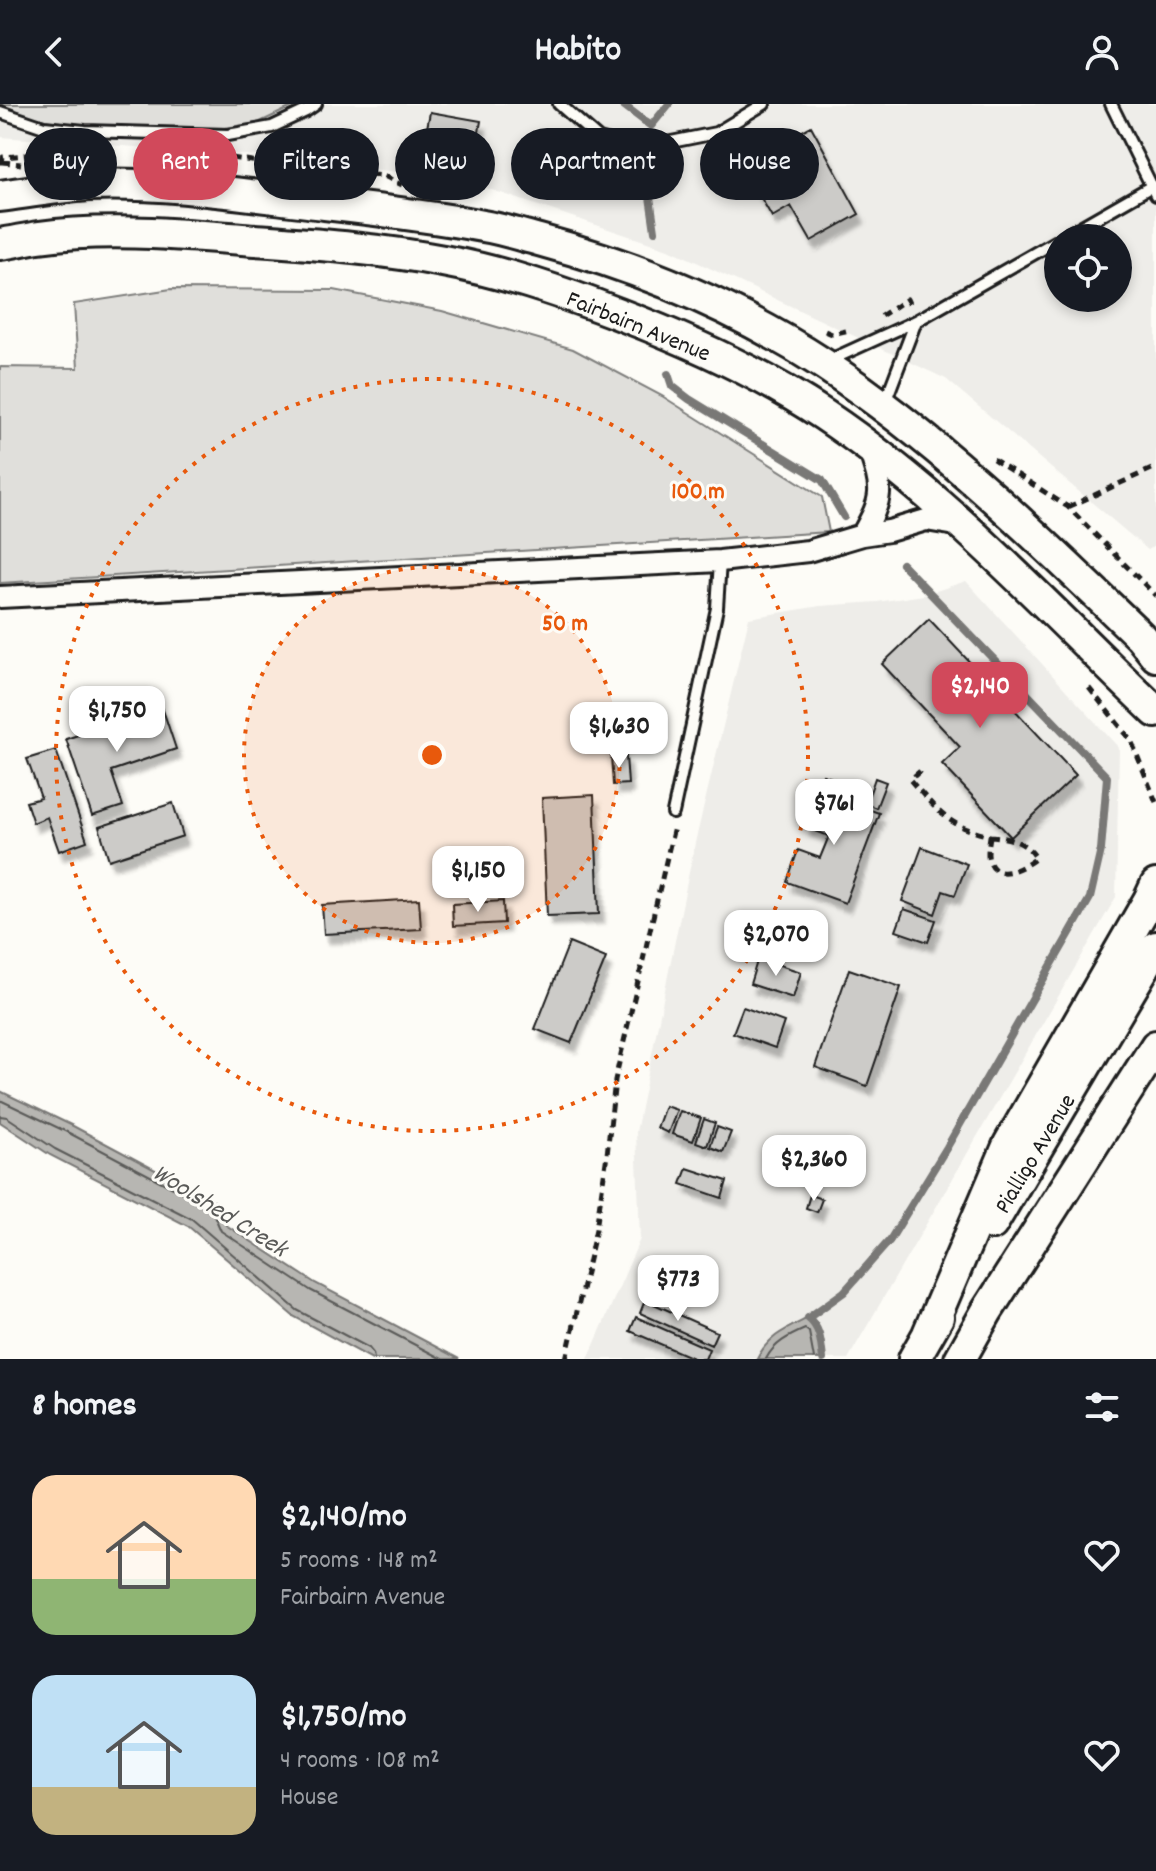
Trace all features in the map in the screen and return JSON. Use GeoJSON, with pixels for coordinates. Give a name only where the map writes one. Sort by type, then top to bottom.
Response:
{"type":"FeatureCollection","features":[{"type":"Feature","properties":{"kind":"main road","name":"Fairbairn Avenue"},"geometry":{"type":"LineString","coordinates":[[0,196],[91,185],[176,187],[407,213],[487,226],[569,248],[667,282],[755,324],[823,364],[884,406],[1005,508],[1151,645]]}},
{"type":"Feature","properties":{"kind":"main road","name":"Fairbairn Avenue"},"geometry":{"type":"LineString","coordinates":[[0,244],[70,234],[158,233],[275,241],[442,261],[502,274],[575,297],[702,348],[824,415],[924,491],[965,527],[1146,703]]}},
{"type":"Feature","properties":{"kind":"main road"},"geometry":{"type":"LineString","coordinates":[[1146,703],[1156,737]]}},
{"type":"Feature","properties":{"kind":"main road"},"geometry":{"type":"LineString","coordinates":[[921,1346],[1009,1144],[1156,885]]}},
{"type":"Feature","properties":{"kind":"main road","name":"Pialligo Avenue"},"geometry":{"type":"LineString","coordinates":[[921,1346],[1156,947]]}},
{"type":"Feature","properties":{"kind":"main road","name":"Pialligo Avenue"},"geometry":{"type":"LineString","coordinates":[[960,1359],[987,1311],[1156,1046]]}},
{"type":"Feature","properties":{"kind":"street"},"geometry":{"type":"LineString","coordinates":[[862,535],[878,503],[880,482],[868,447]]}},
{"type":"Feature","properties":{"kind":"street"},"geometry":{"type":"LineString","coordinates":[[0,597],[720,561],[808,551],[926,520],[965,527]]}},
{"type":"Feature","properties":{"kind":"lane"},"geometry":{"type":"LineString","coordinates":[[0,112],[44,127],[71,130],[228,135],[272,127],[316,104]]}},
{"type":"Feature","properties":{"kind":"lane"},"geometry":{"type":"LineString","coordinates":[[559,104],[599,139],[636,149],[716,133],[764,104]]}},
{"type":"Feature","properties":{"kind":"lane"},"geometry":{"type":"LineString","coordinates":[[1089,224],[1154,191],[1111,104]]}},
{"type":"Feature","properties":{"kind":"lane"},"geometry":{"type":"LineString","coordinates":[[823,364],[916,321],[1044,248]]}},
{"type":"Feature","properties":{"kind":"lane"},"geometry":{"type":"LineString","coordinates":[[884,406],[916,321]]}},
{"type":"Feature","properties":{"kind":"lane"},"geometry":{"type":"LineString","coordinates":[[675,814],[717,608],[720,561]]}},
{"type":"Feature","properties":{"kind":"path"},"geometry":{"type":"LineString","coordinates":[[907,299],[916,321]]}},
{"type":"Feature","properties":{"kind":"path"},"geometry":{"type":"LineString","coordinates":[[981,451],[1068,507],[1156,596]]}},
{"type":"Feature","properties":{"kind":"path"},"geometry":{"type":"LineString","coordinates":[[1068,507],[1156,467]]}},
{"type":"Feature","properties":{"kind":"path"},"geometry":{"type":"LineString","coordinates":[[1081,679],[1131,740],[1156,802]]}},
{"type":"Feature","properties":{"kind":"path"},"geometry":{"type":"LineString","coordinates":[[920,771],[910,780],[948,821],[990,836],[1019,842],[1030,848],[1036,858],[1019,869],[997,871],[990,865],[988,855],[990,836]]}},
{"type":"Feature","properties":{"kind":"path"},"geometry":{"type":"LineString","coordinates":[[566,1359],[596,1229],[615,1080],[675,814]]}},
{"type":"Feature","properties":{"kind":"shaded area"},"geometry":{"type":"Polygon","coordinates":[[[0,104],[1156,104],[1156,545],[1148,550],[946,379],[671,250],[522,200],[684,200],[684,128],[511,128],[511,196],[495,191],[495,128],[395,128],[395,172],[379,170],[379,128],[254,128],[254,156],[238,155],[238,128],[133,128],[133,147],[117,146],[117,128],[24,128],[24,139],[0,137],[0,104]]]}},
{"type":"Feature","properties":{"kind":"shaded area"},"geometry":{"type":"Polygon","coordinates":[[[0,104],[298,104],[258,123],[224,128],[79,125],[37,119],[0,104]]]}},
{"type":"Feature","properties":{"kind":"shaded area"},"geometry":{"type":"Polygon","coordinates":[[[171,289],[334,290],[442,311],[573,349],[662,396],[822,497],[829,532],[0,583],[0,367],[78,368],[74,304],[171,289]]]}},
{"type":"Feature","properties":{"kind":"shaded area"},"geometry":{"type":"Polygon","coordinates":[[[966,581],[1119,748],[1116,897],[848,1359],[588,1359],[640,1239],[636,1132],[695,843],[749,618],[820,606],[924,595],[966,581]]]}},
{"type":"Feature","properties":{"kind":"water"},"geometry":{"type":"Polygon","coordinates":[[[0,1091],[219,1204],[226,1225],[315,1283],[459,1359],[372,1359],[293,1316],[188,1226],[50,1155],[0,1122],[0,1091]]]}},
{"type":"Feature","properties":{"kind":"water"},"geometry":{"type":"Polygon","coordinates":[[[808,1318],[815,1323],[822,1359],[757,1359],[772,1339],[808,1318]]]}},
{"type":"Feature","properties":{"kind":"building"},"geometry":{"type":"Polygon","coordinates":[[[430,112],[481,121],[480,128],[427,128],[430,112]]]}},
{"type":"Feature","properties":{"kind":"building"},"geometry":{"type":"Polygon","coordinates":[[[819,141],[859,214],[811,241],[791,206],[772,217],[762,200],[819,200],[819,141]]]}},
{"type":"Feature","properties":{"kind":"building"},"geometry":{"type":"Polygon","coordinates":[[[929,619],[1076,775],[1011,837],[942,764],[960,747],[882,664],[929,619]]]}},
{"type":"Feature","properties":{"kind":"building"},"geometry":{"type":"Polygon","coordinates":[[[162,707],[176,749],[111,771],[123,806],[92,816],[66,739],[162,707]]]}},
{"type":"Feature","properties":{"kind":"building"},"geometry":{"type":"Polygon","coordinates":[[[56,750],[87,841],[59,851],[47,817],[33,823],[26,802],[41,798],[27,759],[56,750]]]}},
{"type":"Feature","properties":{"kind":"building"},"geometry":{"type":"Polygon","coordinates":[[[611,756],[626,756],[628,784],[613,785],[611,756]]]}},
{"type":"Feature","properties":{"kind":"building"},"geometry":{"type":"Polygon","coordinates":[[[823,775],[867,790],[862,803],[818,787],[823,775]]]}},
{"type":"Feature","properties":{"kind":"building"},"geometry":{"type":"Polygon","coordinates":[[[875,778],[886,782],[876,808],[866,804],[875,778]]]}},
{"type":"Feature","properties":{"kind":"building"},"geometry":{"type":"Polygon","coordinates":[[[819,791],[879,813],[845,903],[787,882],[798,850],[820,858],[829,836],[805,827],[819,791]]]}},
{"type":"Feature","properties":{"kind":"building"},"geometry":{"type":"Polygon","coordinates":[[[594,795],[599,914],[547,916],[542,798],[594,795]]]}},
{"type":"Feature","properties":{"kind":"building"},"geometry":{"type":"Polygon","coordinates":[[[173,803],[183,836],[109,860],[99,827],[173,803]]]}},
{"type":"Feature","properties":{"kind":"building"},"geometry":{"type":"Polygon","coordinates":[[[922,847],[967,864],[955,895],[943,891],[935,914],[902,901],[922,847]]]}},
{"type":"Feature","properties":{"kind":"building"},"geometry":{"type":"Polygon","coordinates":[[[419,899],[421,929],[324,934],[322,905],[419,899]]]}},
{"type":"Feature","properties":{"kind":"building"},"geometry":{"type":"Polygon","coordinates":[[[503,901],[504,923],[453,926],[452,904],[503,901]]]}},
{"type":"Feature","properties":{"kind":"building"},"geometry":{"type":"Polygon","coordinates":[[[904,909],[936,920],[928,942],[896,931],[904,909]]]}},
{"type":"Feature","properties":{"kind":"building"},"geometry":{"type":"Polygon","coordinates":[[[569,943],[606,958],[571,1043],[535,1029],[569,943]]]}},
{"type":"Feature","properties":{"kind":"building"},"geometry":{"type":"Polygon","coordinates":[[[758,958],[801,972],[793,998],[750,984],[758,958]]]}},
{"type":"Feature","properties":{"kind":"building"},"geometry":{"type":"Polygon","coordinates":[[[849,969],[901,987],[867,1086],[815,1067],[849,969]]]}},
{"type":"Feature","properties":{"kind":"building"},"geometry":{"type":"Polygon","coordinates":[[[743,1007],[784,1022],[775,1048],[733,1033],[743,1007]]]}},
{"type":"Feature","properties":{"kind":"building"},"geometry":{"type":"Polygon","coordinates":[[[665,1106],[677,1110],[668,1133],[657,1128],[665,1106]]]}},
{"type":"Feature","properties":{"kind":"building"},"geometry":{"type":"Polygon","coordinates":[[[680,1111],[701,1118],[693,1141],[672,1134],[680,1111]]]}},
{"type":"Feature","properties":{"kind":"building"},"geometry":{"type":"Polygon","coordinates":[[[704,1119],[715,1123],[707,1146],[696,1142],[704,1119]]]}},
{"type":"Feature","properties":{"kind":"building"},"geometry":{"type":"Polygon","coordinates":[[[717,1127],[731,1132],[723,1152],[710,1147],[717,1127]]]}},
{"type":"Feature","properties":{"kind":"building"},"geometry":{"type":"Polygon","coordinates":[[[687,1168],[727,1181],[722,1198],[681,1184],[687,1168]]]}},
{"type":"Feature","properties":{"kind":"building"},"geometry":{"type":"Polygon","coordinates":[[[810,1195],[822,1199],[817,1212],[806,1208],[810,1195]]]}},
{"type":"Feature","properties":{"kind":"building"},"geometry":{"type":"Polygon","coordinates":[[[645,1300],[717,1332],[711,1345],[640,1313],[645,1300]]]}},
{"type":"Feature","properties":{"kind":"building"},"geometry":{"type":"Polygon","coordinates":[[[636,1317],[709,1349],[705,1359],[695,1359],[630,1331],[636,1317]]]}},
{"type":"Feature","properties":{"kind":"waterway"},"geometry":{"type":"LineString","coordinates":[[622,104],[651,126],[669,104]]}},
{"type":"Feature","properties":{"kind":"waterway"},"geometry":{"type":"LineString","coordinates":[[650,200],[655,231]]}},
{"type":"Feature","properties":{"kind":"waterway"},"geometry":{"type":"LineString","coordinates":[[668,374],[672,386],[689,399],[822,480],[844,517]]}},
{"type":"Feature","properties":{"kind":"waterway"},"geometry":{"type":"LineString","coordinates":[[823,1359],[818,1331],[808,1318],[844,1292],[890,1240],[1090,898],[1101,850],[1107,777],[902,564]]}},
{"type":"Feature","properties":{"kind":"water label","name":"Woolshed Creek"},"geometry":{"type":"Point","coordinates":[221,1209]}}]}
